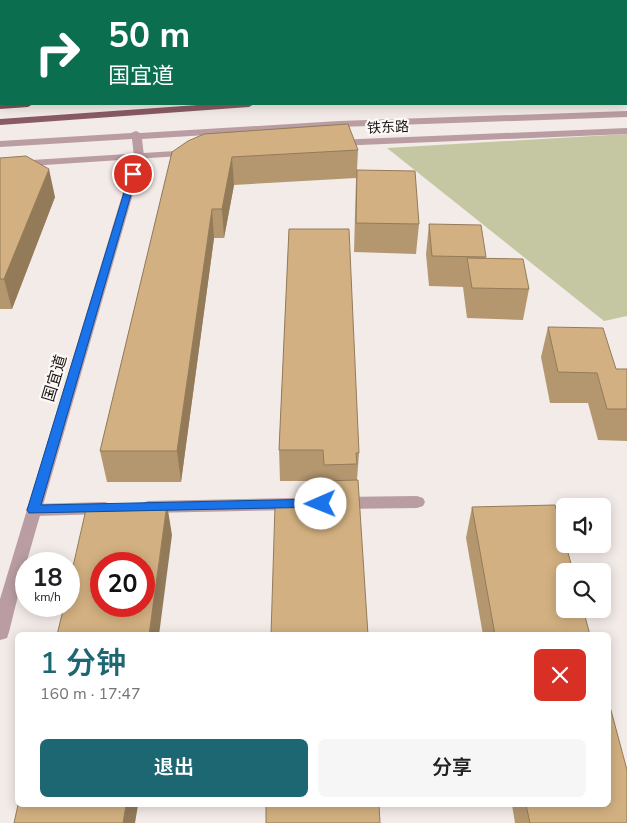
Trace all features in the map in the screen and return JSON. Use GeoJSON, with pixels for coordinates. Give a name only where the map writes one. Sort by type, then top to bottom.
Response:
{"type":"FeatureCollection","features":[{"type":"Feature","properties":{"kind":"highway"},"geometry":{"type":"LineString","coordinates":[[0,106],[14,105]]}},
{"type":"Feature","properties":{"kind":"main road"},"geometry":{"type":"LineString","coordinates":[[0,122],[235,105]]}},
{"type":"Feature","properties":{"kind":"street","name":"铁东路"},"geometry":{"type":"LineString","coordinates":[[0,144],[136,134],[504,117],[627,114]]}},
{"type":"Feature","properties":{"kind":"street","name":"铁东路"},"geometry":{"type":"LineString","coordinates":[[327,144],[627,131]]}},
{"type":"Feature","properties":{"kind":"street","name":"国宜道"},"geometry":{"type":"LineString","coordinates":[[1,621],[139,156],[136,134]]}},
{"type":"Feature","properties":{"kind":"street"},"geometry":{"type":"LineString","coordinates":[[0,164],[198,152]]}},
{"type":"Feature","properties":{"kind":"street"},"geometry":{"type":"LineString","coordinates":[[328,504],[416,502]]}},
{"type":"Feature","properties":{"kind":"street"},"geometry":{"type":"LineString","coordinates":[[34,510],[308,504]]}},
{"type":"Feature","properties":{"kind":"green space"},"geometry":{"type":"Polygon","coordinates":[[[627,134],[627,316],[604,321],[387,148],[627,134]]]}},
{"type":"Feature","properties":{"kind":"building"},"geometry":{"type":"Polygon","coordinates":[[[348,124],[358,150],[232,157],[222,209],[212,209],[177,451],[100,451],[172,152],[188,141],[204,134],[348,124]]]}},
{"type":"Feature","properties":{"kind":"building"},"geometry":{"type":"Polygon","coordinates":[[[26,156],[49,169],[4,279],[0,279],[0,158],[26,156]]]}},
{"type":"Feature","properties":{"kind":"building"},"geometry":{"type":"Polygon","coordinates":[[[357,170],[415,171],[419,224],[356,223],[357,170]]]}},
{"type":"Feature","properties":{"kind":"building"},"geometry":{"type":"Polygon","coordinates":[[[429,224],[481,225],[486,257],[432,256],[429,224]]]}},
{"type":"Feature","properties":{"kind":"building"},"geometry":{"type":"Polygon","coordinates":[[[289,229],[349,229],[359,453],[356,453],[357,464],[324,465],[323,450],[279,450],[289,229]]]}},
{"type":"Feature","properties":{"kind":"building"},"geometry":{"type":"Polygon","coordinates":[[[467,258],[523,259],[529,289],[472,288],[467,258]]]}},
{"type":"Feature","properties":{"kind":"building"},"geometry":{"type":"Polygon","coordinates":[[[548,327],[603,328],[616,369],[627,369],[627,409],[607,409],[597,373],[558,372],[548,327]]]}},
{"type":"Feature","properties":{"kind":"building"},"geometry":{"type":"Polygon","coordinates":[[[358,480],[368,632],[271,632],[275,505],[277,502],[324,501],[324,481],[358,480]]]}},
{"type":"Feature","properties":{"kind":"building"},"geometry":{"type":"Polygon","coordinates":[[[167,504],[155,591],[155,552],[90,552],[90,617],[151,617],[149,632],[58,632],[61,617],[80,617],[80,552],[76,552],[87,505],[167,504]]]}},
{"type":"Feature","properties":{"kind":"building"},"geometry":{"type":"Polygon","coordinates":[[[555,505],[556,553],[568,553],[571,563],[556,563],[556,618],[585,618],[589,632],[494,632],[472,507],[555,505]]]}},
{"type":"Feature","properties":{"kind":"building"},"geometry":{"type":"Polygon","coordinates":[[[611,710],[627,770],[627,823],[530,823],[526,807],[611,807],[611,710]]]}},
{"type":"Feature","properties":{"kind":"building"},"geometry":{"type":"Polygon","coordinates":[[[18,807],[126,807],[123,823],[14,823],[18,807]]]}},
{"type":"Feature","properties":{"kind":"building"},"geometry":{"type":"Polygon","coordinates":[[[266,807],[379,807],[380,823],[266,823],[266,807]]]}},
{"type":"Feature","properties":{"kind":"route"},"geometry":{"type":"LineString","coordinates":[[133,174],[34,510],[321,504]]}}]}
